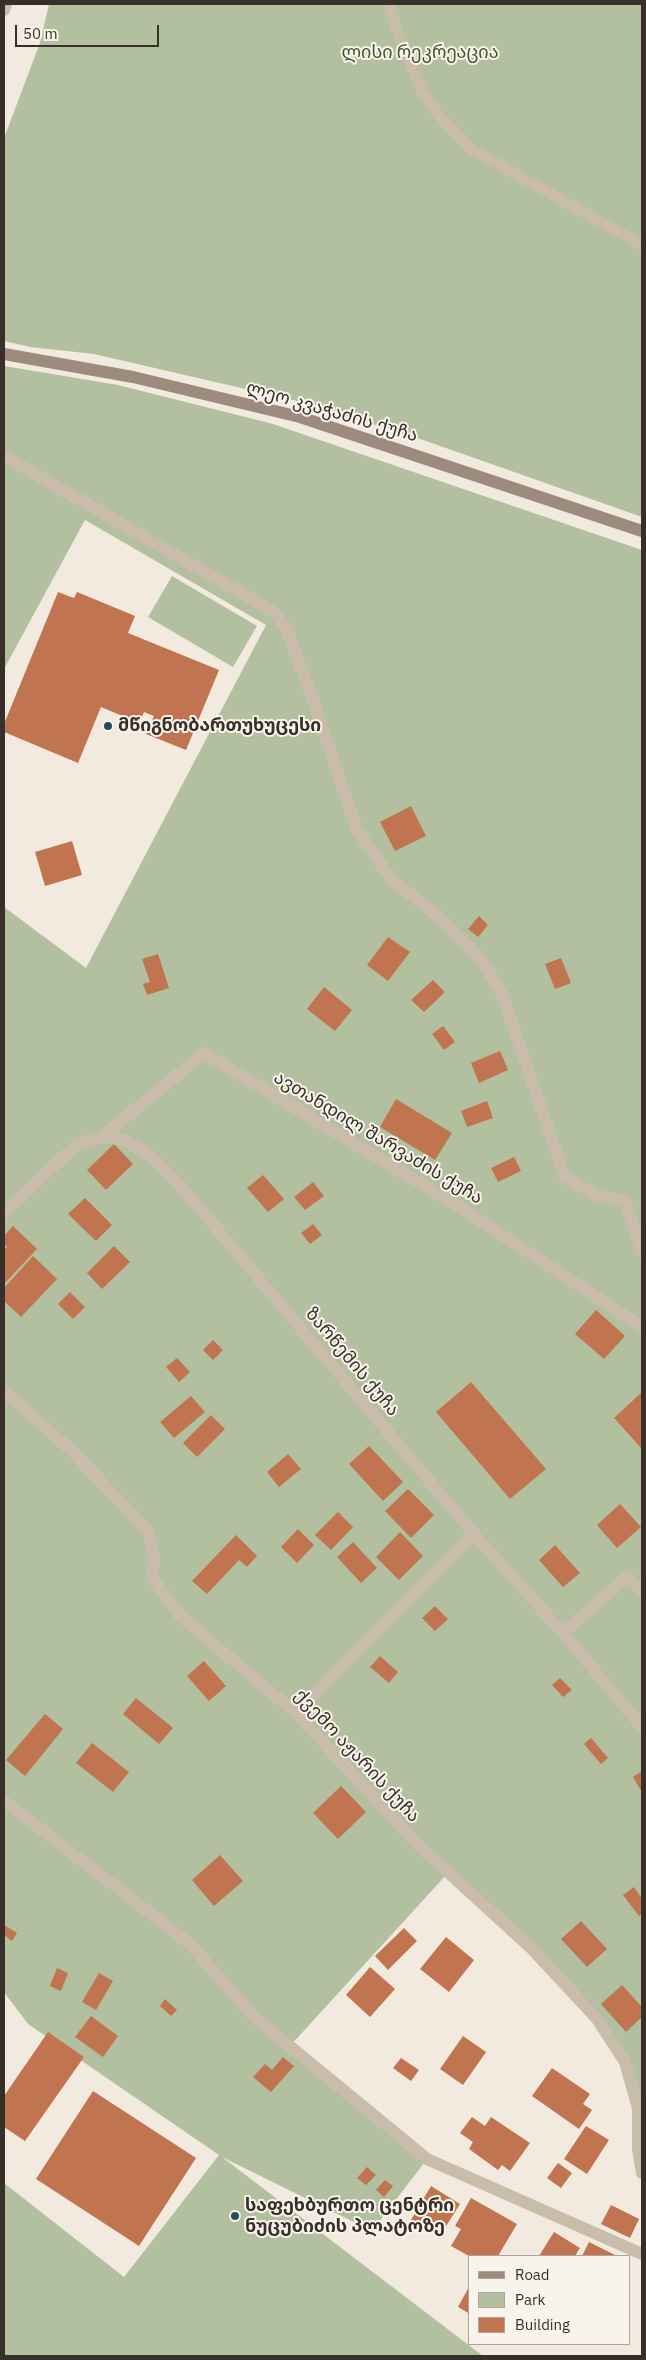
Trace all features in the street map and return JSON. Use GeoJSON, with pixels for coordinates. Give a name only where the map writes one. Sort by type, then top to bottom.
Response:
{"type":"FeatureCollection","features":[{"type":"Feature","properties":{"kind":"main road","name":"ლეო კვაჭაძის ქუჩა"},"geometry":{"type":"LineString","coordinates":[[4,354],[133,377],[300,417],[642,531]]}},
{"type":"Feature","properties":{"kind":"street"},"geometry":{"type":"LineString","coordinates":[[4,10],[6,4]]}},
{"type":"Feature","properties":{"kind":"street"},"geometry":{"type":"LineString","coordinates":[[388,4],[405,53],[423,93],[436,112],[471,149],[642,246]]}},
{"type":"Feature","properties":{"kind":"street"},"geometry":{"type":"LineString","coordinates":[[4,456],[274,612],[286,628],[357,830],[392,880],[438,916],[480,958],[502,994],[565,1177],[598,1196],[625,1201],[642,1252]]}},
{"type":"Feature","properties":{"kind":"street","name":"ავთანდილ შარვაძის ქუჩა"},"geometry":{"type":"LineString","coordinates":[[102,1136],[204,1053],[455,1204],[642,1325]]}},
{"type":"Feature","properties":{"kind":"street","name":"ზარწემის ქუჩა"},"geometry":{"type":"LineString","coordinates":[[4,1212],[77,1144],[102,1136],[126,1141],[149,1154],[179,1184],[474,1534],[563,1632],[642,1727]]}},
{"type":"Feature","properties":{"kind":"street","name":"ქვემო აჟარის ქუჩა"},"geometry":{"type":"LineString","coordinates":[[4,1391],[72,1450],[149,1532],[154,1560],[152,1577],[179,1615],[296,1712],[418,1845],[530,1947],[597,2019],[625,2062],[638,2108],[638,2149],[642,2173]]}},
{"type":"Feature","properties":{"kind":"street"},"geometry":{"type":"LineString","coordinates":[[296,1712],[474,1534]]}},
{"type":"Feature","properties":{"kind":"street"},"geometry":{"type":"LineString","coordinates":[[563,1632],[627,1577],[642,1590]]}},
{"type":"Feature","properties":{"kind":"street"},"geometry":{"type":"LineString","coordinates":[[4,1801],[189,1943],[253,2016],[427,2159],[642,2254]]}},
{"type":"Feature","properties":{"kind":"green space","name":"ლისი რეკრეაცია"},"geometry":{"type":"Polygon","coordinates":[[[49,4],[642,4],[642,517],[426,441],[306,403],[94,354],[30,347],[4,341],[4,138],[40,43],[49,4]]]}},
{"type":"Feature","properties":{"kind":"green space"},"geometry":{"type":"Polygon","coordinates":[[[4,366],[118,385],[273,424],[642,550],[642,2173],[625,2062],[597,2019],[448,1873],[289,2047],[427,2159],[372,2231],[222,2157],[483,2356],[4,2356],[4,2183],[124,2277],[219,2155],[28,2024],[4,1992],[4,907],[86,968],[266,625],[85,520],[4,669],[4,366]]]}},
{"type":"Feature","properties":{"kind":"green space"},"geometry":{"type":"Polygon","coordinates":[[[172,576],[257,626],[233,667],[148,617],[172,576]]]}},
{"type":"Feature","properties":{"kind":"building"},"geometry":{"type":"Polygon","coordinates":[[[58,592],[74,598],[77,592],[135,616],[128,633],[219,670],[186,750],[146,734],[154,716],[144,712],[139,723],[101,707],[78,763],[4,732],[4,724],[58,592]]]}},
{"type":"Feature","properties":{"kind":"building"},"geometry":{"type":"Polygon","coordinates":[[[411,806],[426,836],[395,851],[380,822],[411,806]]]}},
{"type":"Feature","properties":{"kind":"building"},"geometry":{"type":"Polygon","coordinates":[[[72,841],[82,875],[45,886],[35,852],[72,841]]]}},
{"type":"Feature","properties":{"kind":"building"},"geometry":{"type":"Polygon","coordinates":[[[479,916],[488,925],[478,937],[468,929],[479,916]]]}},
{"type":"Feature","properties":{"kind":"building"},"geometry":{"type":"Polygon","coordinates":[[[388,937],[410,952],[388,981],[367,965],[388,937]]]}},
{"type":"Feature","properties":{"kind":"building"},"geometry":{"type":"Polygon","coordinates":[[[158,954],[169,988],[147,995],[143,984],[150,982],[142,959],[158,954]]]}},
{"type":"Feature","properties":{"kind":"building"},"geometry":{"type":"Polygon","coordinates":[[[561,958],[571,983],[555,989],[545,964],[561,958]]]}},
{"type":"Feature","properties":{"kind":"building"},"geometry":{"type":"Polygon","coordinates":[[[433,980],[445,992],[424,1012],[411,1000],[433,980]]]}},
{"type":"Feature","properties":{"kind":"building"},"geometry":{"type":"Polygon","coordinates":[[[324,987],[352,1010],[335,1031],[307,1009],[324,987]]]}},
{"type":"Feature","properties":{"kind":"building"},"geometry":{"type":"Polygon","coordinates":[[[443,1026],[455,1042],[444,1050],[432,1034],[443,1026]]]}},
{"type":"Feature","properties":{"kind":"building"},"geometry":{"type":"Polygon","coordinates":[[[500,1051],[508,1070],[479,1083],[471,1063],[500,1051]]]}},
{"type":"Feature","properties":{"kind":"building"},"geometry":{"type":"Polygon","coordinates":[[[396,1099],[452,1133],[435,1160],[380,1127],[396,1099]]]}},
{"type":"Feature","properties":{"kind":"building"},"geometry":{"type":"Polygon","coordinates":[[[487,1101],[493,1118],[467,1127],[461,1111],[487,1101]]]}},
{"type":"Feature","properties":{"kind":"building"},"geometry":{"type":"Polygon","coordinates":[[[114,1144],[133,1164],[106,1190],[87,1170],[114,1144]]]}},
{"type":"Feature","properties":{"kind":"building"},"geometry":{"type":"Polygon","coordinates":[[[514,1157],[521,1171],[498,1182],[491,1168],[514,1157]]]}},
{"type":"Feature","properties":{"kind":"building"},"geometry":{"type":"Polygon","coordinates":[[[263,1175],[284,1199],[268,1212],[247,1188],[263,1175]]]}},
{"type":"Feature","properties":{"kind":"building"},"geometry":{"type":"Polygon","coordinates":[[[313,1182],[324,1196],[305,1210],[294,1197],[313,1182]]]}},
{"type":"Feature","properties":{"kind":"building"},"geometry":{"type":"Polygon","coordinates":[[[85,1198],[112,1225],[96,1241],[68,1214],[85,1198]]]}},
{"type":"Feature","properties":{"kind":"building"},"geometry":{"type":"Polygon","coordinates":[[[313,1224],[322,1235],[310,1244],[301,1233],[313,1224]]]}},
{"type":"Feature","properties":{"kind":"building"},"geometry":{"type":"Polygon","coordinates":[[[13,1226],[37,1249],[4,1284],[4,1250],[7,1247],[4,1244],[4,1236],[13,1226]]]}},
{"type":"Feature","properties":{"kind":"building"},"geometry":{"type":"Polygon","coordinates":[[[114,1246],[130,1262],[102,1289],[87,1273],[114,1246]]]}},
{"type":"Feature","properties":{"kind":"building"},"geometry":{"type":"Polygon","coordinates":[[[33,1256],[57,1279],[21,1317],[4,1301],[4,1288],[33,1256]]]}},
{"type":"Feature","properties":{"kind":"building"},"geometry":{"type":"Polygon","coordinates":[[[70,1292],[85,1307],[73,1319],[58,1304],[70,1292]]]}},
{"type":"Feature","properties":{"kind":"building"},"geometry":{"type":"Polygon","coordinates":[[[596,1310],[625,1336],[604,1359],[575,1334],[596,1310]]]}},
{"type":"Feature","properties":{"kind":"building"},"geometry":{"type":"Polygon","coordinates":[[[213,1340],[223,1350],[213,1360],[203,1350],[213,1340]]]}},
{"type":"Feature","properties":{"kind":"building"},"geometry":{"type":"Polygon","coordinates":[[[177,1358],[190,1372],[179,1382],[166,1367],[177,1358]]]}},
{"type":"Feature","properties":{"kind":"building"},"geometry":{"type":"Polygon","coordinates":[[[471,1382],[546,1469],[510,1499],[436,1412],[471,1382]]]}},
{"type":"Feature","properties":{"kind":"building"},"geometry":{"type":"Polygon","coordinates":[[[642,1392],[642,1449],[614,1418],[642,1392]]]}},
{"type":"Feature","properties":{"kind":"building"},"geometry":{"type":"Polygon","coordinates":[[[191,1396],[205,1412],[174,1438],[160,1422],[191,1396]]]}},
{"type":"Feature","properties":{"kind":"building"},"geometry":{"type":"Polygon","coordinates":[[[211,1415],[225,1429],[197,1457],[183,1443],[211,1415]]]}},
{"type":"Feature","properties":{"kind":"building"},"geometry":{"type":"Polygon","coordinates":[[[369,1446],[403,1482],[383,1501],[349,1464],[369,1446]]]}},
{"type":"Feature","properties":{"kind":"building"},"geometry":{"type":"Polygon","coordinates":[[[288,1454],[301,1469],[279,1487],[267,1472],[288,1454]]]}},
{"type":"Feature","properties":{"kind":"building"},"geometry":{"type":"Polygon","coordinates":[[[408,1489],[434,1515],[411,1538],[385,1511],[408,1489]]]}},
{"type":"Feature","properties":{"kind":"building"},"geometry":{"type":"Polygon","coordinates":[[[620,1504],[641,1527],[617,1548],[597,1525],[620,1504]]]}},
{"type":"Feature","properties":{"kind":"building"},"geometry":{"type":"Polygon","coordinates":[[[338,1512],[353,1527],[331,1550],[315,1535],[338,1512]]]}},
{"type":"Feature","properties":{"kind":"building"},"geometry":{"type":"Polygon","coordinates":[[[298,1529],[314,1545],[297,1563],[281,1547],[298,1529]]]}},
{"type":"Feature","properties":{"kind":"building"},"geometry":{"type":"Polygon","coordinates":[[[400,1532],[423,1556],[399,1580],[376,1557],[400,1532]]]}},
{"type":"Feature","properties":{"kind":"building"},"geometry":{"type":"Polygon","coordinates":[[[236,1535],[257,1556],[247,1567],[239,1560],[207,1594],[192,1581],[236,1535]]]}},
{"type":"Feature","properties":{"kind":"building"},"geometry":{"type":"Polygon","coordinates":[[[353,1542],[377,1568],[361,1583],[337,1557],[353,1542]]]}},
{"type":"Feature","properties":{"kind":"building"},"geometry":{"type":"Polygon","coordinates":[[[555,1545],[580,1573],[563,1587],[539,1560],[555,1545]]]}},
{"type":"Feature","properties":{"kind":"building"},"geometry":{"type":"Polygon","coordinates":[[[435,1606],[448,1619],[435,1631],[422,1618],[435,1606]]]}},
{"type":"Feature","properties":{"kind":"building"},"geometry":{"type":"Polygon","coordinates":[[[380,1656],[398,1672],[389,1683],[370,1667],[380,1656]]]}},
{"type":"Feature","properties":{"kind":"building"},"geometry":{"type":"Polygon","coordinates":[[[204,1661],[226,1686],[209,1701],[187,1676],[204,1661]]]}},
{"type":"Feature","properties":{"kind":"building"},"geometry":{"type":"Polygon","coordinates":[[[560,1678],[572,1690],[563,1697],[552,1685],[560,1678]]]}},
{"type":"Feature","properties":{"kind":"building"},"geometry":{"type":"Polygon","coordinates":[[[136,1698],[173,1728],[159,1744],[123,1714],[136,1698]]]}},
{"type":"Feature","properties":{"kind":"building"},"geometry":{"type":"Polygon","coordinates":[[[45,1714],[63,1729],[25,1776],[6,1760],[45,1714]]]}},
{"type":"Feature","properties":{"kind":"building"},"geometry":{"type":"Polygon","coordinates":[[[591,1738],[608,1758],[601,1764],[584,1744],[591,1738]]]}},
{"type":"Feature","properties":{"kind":"building"},"geometry":{"type":"Polygon","coordinates":[[[92,1743],[129,1772],[113,1792],[76,1763],[92,1743]]]}},
{"type":"Feature","properties":{"kind":"building"},"geometry":{"type":"Polygon","coordinates":[[[642,1771],[642,1792],[633,1777],[642,1771]]]}},
{"type":"Feature","properties":{"kind":"building"},"geometry":{"type":"Polygon","coordinates":[[[341,1786],[366,1812],[338,1839],[313,1813],[341,1786]]]}},
{"type":"Feature","properties":{"kind":"building"},"geometry":{"type":"Polygon","coordinates":[[[220,1855],[243,1881],[214,1906],[192,1880],[220,1855]]]}},
{"type":"Feature","properties":{"kind":"building"},"geometry":{"type":"Polygon","coordinates":[[[634,1887],[642,1899],[642,1913],[639,1916],[623,1895],[634,1887]]]}},
{"type":"Feature","properties":{"kind":"building"},"geometry":{"type":"Polygon","coordinates":[[[581,1921],[607,1949],[587,1967],[561,1939],[581,1921]]]}},
{"type":"Feature","properties":{"kind":"building"},"geometry":{"type":"Polygon","coordinates":[[[4,1925],[17,1933],[12,1941],[4,1935],[4,1925]]]}},
{"type":"Feature","properties":{"kind":"building"},"geometry":{"type":"Polygon","coordinates":[[[404,1928],[417,1941],[388,1970],[375,1956],[404,1928]]]}},
{"type":"Feature","properties":{"kind":"building"},"geometry":{"type":"Polygon","coordinates":[[[446,1937],[474,1960],[449,1992],[420,1969],[446,1937]]]}},
{"type":"Feature","properties":{"kind":"building"},"geometry":{"type":"Polygon","coordinates":[[[370,1967],[395,1989],[370,2017],[346,1995],[370,1967]]]}},
{"type":"Feature","properties":{"kind":"building"},"geometry":{"type":"Polygon","coordinates":[[[57,1968],[68,1973],[61,1991],[50,1986],[57,1968]]]}},
{"type":"Feature","properties":{"kind":"building"},"geometry":{"type":"Polygon","coordinates":[[[99,1973],[113,1981],[96,2010],[82,2002],[99,1973]]]}},
{"type":"Feature","properties":{"kind":"building"},"geometry":{"type":"Polygon","coordinates":[[[622,1985],[642,2007],[642,2017],[626,2032],[601,2004],[622,1985]]]}},
{"type":"Feature","properties":{"kind":"building"},"geometry":{"type":"Polygon","coordinates":[[[165,1999],[177,2010],[171,2016],[160,2006],[165,1999]]]}},
{"type":"Feature","properties":{"kind":"building"},"geometry":{"type":"Polygon","coordinates":[[[91,2016],[118,2036],[103,2057],[75,2037],[91,2016]]]}},
{"type":"Feature","properties":{"kind":"building"},"geometry":{"type":"Polygon","coordinates":[[[48,2032],[84,2057],[25,2141],[4,2127],[4,2096],[48,2032]]]}},
{"type":"Feature","properties":{"kind":"building"},"geometry":{"type":"Polygon","coordinates":[[[463,2036],[486,2052],[463,2085],[440,2069],[463,2036]]]}},
{"type":"Feature","properties":{"kind":"building"},"geometry":{"type":"Polygon","coordinates":[[[283,2057],[294,2066],[271,2092],[253,2077],[265,2064],[272,2070],[283,2057]]]}},
{"type":"Feature","properties":{"kind":"building"},"geometry":{"type":"Polygon","coordinates":[[[401,2058],[419,2070],[411,2081],[393,2068],[401,2058]]]}},
{"type":"Feature","properties":{"kind":"building"},"geometry":{"type":"Polygon","coordinates":[[[552,2068],[590,2094],[583,2104],[592,2110],[579,2129],[532,2096],[552,2068]]]}},
{"type":"Feature","properties":{"kind":"building"},"geometry":{"type":"Polygon","coordinates":[[[93,2091],[196,2158],[139,2246],[36,2179],[93,2091]]]}},
{"type":"Feature","properties":{"kind":"building"},"geometry":{"type":"Polygon","coordinates":[[[472,2117],[485,2126],[491,2117],[530,2143],[510,2171],[502,2165],[498,2170],[469,2149],[473,2142],[460,2133],[472,2117]]]}},
{"type":"Feature","properties":{"kind":"building"},"geometry":{"type":"Polygon","coordinates":[[[586,2126],[609,2140],[587,2174],[564,2159],[586,2126]]]}},
{"type":"Feature","properties":{"kind":"building"},"geometry":{"type":"Polygon","coordinates":[[[558,2163],[572,2173],[561,2188],[547,2178],[558,2163]]]}},
{"type":"Feature","properties":{"kind":"building"},"geometry":{"type":"Polygon","coordinates":[[[367,2167],[376,2175],[366,2185],[357,2178],[367,2167]]]}},
{"type":"Feature","properties":{"kind":"building"},"geometry":{"type":"Polygon","coordinates":[[[385,2180],[393,2186],[384,2197],[376,2190],[385,2180]]]}},
{"type":"Feature","properties":{"kind":"building"},"geometry":{"type":"Polygon","coordinates":[[[431,2186],[460,2204],[443,2231],[435,2227],[432,2232],[411,2220],[431,2186]]]}},
{"type":"Feature","properties":{"kind":"building"},"geometry":{"type":"Polygon","coordinates":[[[471,2198],[517,2224],[499,2255],[468,2255],[451,2246],[461,2229],[455,2226],[471,2198]]]}},
{"type":"Feature","properties":{"kind":"building"},"geometry":{"type":"Polygon","coordinates":[[[611,2205],[639,2219],[630,2238],[601,2224],[611,2205]]]}},
{"type":"Feature","properties":{"kind":"building"},"geometry":{"type":"Polygon","coordinates":[[[554,2232],[580,2248],[576,2255],[540,2255],[554,2232]]]}},
{"type":"Feature","properties":{"kind":"building"},"geometry":{"type":"Polygon","coordinates":[[[589,2242],[615,2255],[582,2255],[589,2242]]]}},
{"type":"Feature","properties":{"kind":"building"},"geometry":{"type":"Polygon","coordinates":[[[468,2289],[468,2313],[458,2307],[468,2289]]]}},
{"type":"Feature","properties":{"kind":"place","name":"მწიგნობართუხუცესი"},"geometry":{"type":"Point","coordinates":[108,726]}},
{"type":"Feature","properties":{"kind":"place","name":"საფეხბურთო ცენტრი ნუცუბიძის პლატოზე"},"geometry":{"type":"Point","coordinates":[235,2216]}}]}
